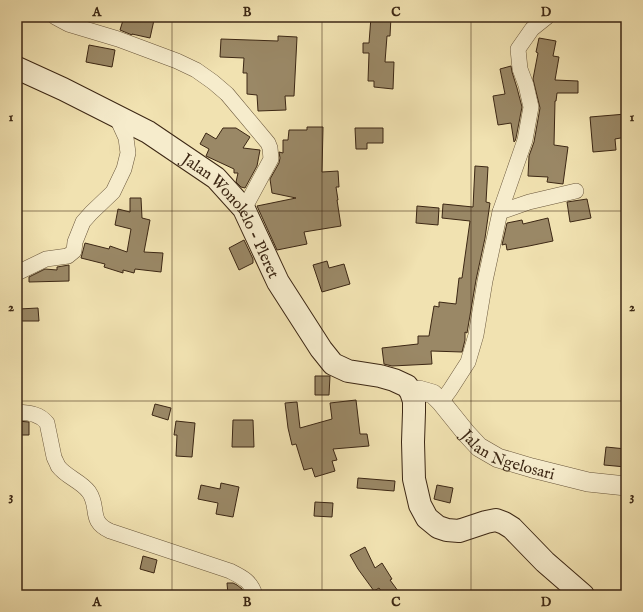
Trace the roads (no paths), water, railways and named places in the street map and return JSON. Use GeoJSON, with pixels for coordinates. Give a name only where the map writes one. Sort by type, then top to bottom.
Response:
{"type":"FeatureCollection","features":[{"type":"Feature","properties":{"kind":"main road","name":"Jalan Wonolelo - Pleret"},"geometry":{"type":"LineString","coordinates":[[17,68],[63,89],[148,132],[216,178],[244,209],[278,282],[333,364],[348,371],[380,376],[394,380],[406,386],[411,392]]}},
{"type":"Feature","properties":{"kind":"main road"},"geometry":{"type":"LineString","coordinates":[[411,392],[414,401],[414,480],[420,505],[427,518],[438,528],[458,531],[496,520],[504,523],[512,528],[545,562],[583,595]]}},
{"type":"Feature","properties":{"kind":"street"},"geometry":{"type":"LineString","coordinates":[[55,17],[68,24],[118,39],[177,61],[196,70],[227,94],[268,143],[270,148],[270,159],[244,209]]}},
{"type":"Feature","properties":{"kind":"street"},"geometry":{"type":"LineString","coordinates":[[441,402],[468,362],[476,335],[485,281],[500,212],[525,140],[531,107],[526,85],[520,69],[518,49],[532,29],[547,17]]}},
{"type":"Feature","properties":{"kind":"street"},"geometry":{"type":"LineString","coordinates":[[17,273],[46,258],[68,256],[74,251],[75,242],[83,222],[113,192],[124,169],[128,153],[126,138],[116,116]]}},
{"type":"Feature","properties":{"kind":"street"},"geometry":{"type":"LineString","coordinates":[[500,212],[529,202],[576,191]]}},
{"type":"Feature","properties":{"kind":"street","name":"Jalan Ngelosari"},"geometry":{"type":"LineString","coordinates":[[411,392],[419,390],[433,394],[479,447],[498,458],[588,482],[626,486]]}},
{"type":"Feature","properties":{"kind":"street"},"geometry":{"type":"LineString","coordinates":[[17,412],[39,416],[44,419],[47,423],[56,463],[62,470],[88,490],[99,524],[104,528],[230,571],[248,581],[253,588],[255,595]]}}]}
